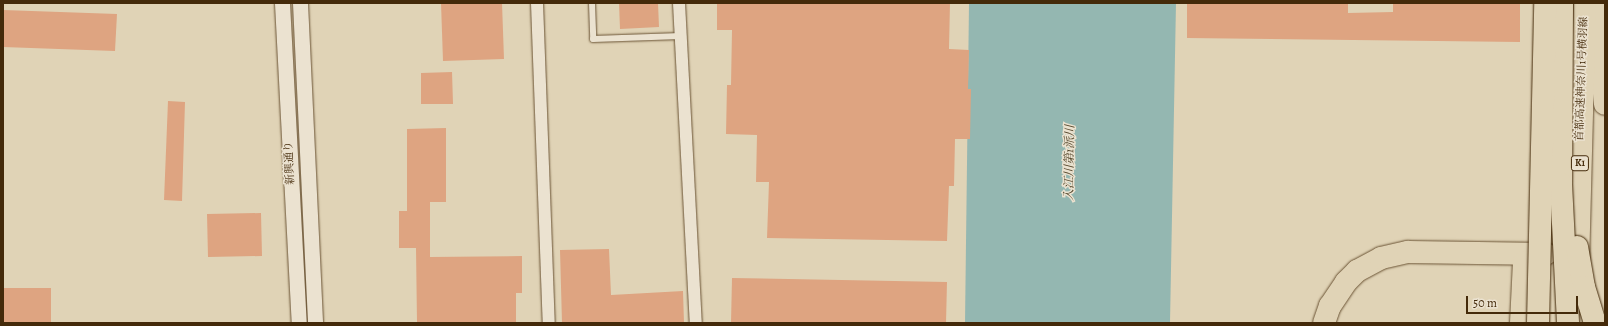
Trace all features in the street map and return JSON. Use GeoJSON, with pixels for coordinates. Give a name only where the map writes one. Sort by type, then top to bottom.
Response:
{"type":"FeatureCollection","features":[{"type":"Feature","properties":{"kind":"highway"},"geometry":{"type":"LineString","coordinates":[[1538,323],[1545,3]]}},
{"type":"Feature","properties":{"kind":"highway"},"geometry":{"type":"LineString","coordinates":[[1562,3],[1557,71],[1568,323]]}},
{"type":"Feature","properties":{"kind":"highway"},"geometry":{"type":"LineString","coordinates":[[1564,323],[1572,3]]}},
{"type":"Feature","properties":{"kind":"highway","name":"首都高速神奈川1号横羽線"},"geometry":{"type":"LineString","coordinates":[[1576,323],[1583,3]]}},
{"type":"Feature","properties":{"kind":"highway"},"geometry":{"type":"LineString","coordinates":[[1600,3],[1601,61],[1605,104]]}},
{"type":"Feature","properties":{"kind":"highway"},"geometry":{"type":"LineString","coordinates":[[1521,323],[1531,123],[1544,26]]}},
{"type":"Feature","properties":{"kind":"highway"},"geometry":{"type":"LineString","coordinates":[[1557,71],[1576,237],[1584,287],[1595,323]]}},
{"type":"Feature","properties":{"kind":"highway"},"geometry":{"type":"LineString","coordinates":[[1324,323],[1337,294],[1351,276],[1368,264],[1394,254],[1422,252],[1546,254]]}},
{"type":"Feature","properties":{"kind":"street","name":"新興通り"},"geometry":{"type":"LineString","coordinates":[[282,3],[299,323]]}},
{"type":"Feature","properties":{"kind":"street","name":"新興通り"},"geometry":{"type":"LineString","coordinates":[[300,3],[315,323]]}},
{"type":"Feature","properties":{"kind":"street"},"geometry":{"type":"LineString","coordinates":[[537,3],[549,323]]}},
{"type":"Feature","properties":{"kind":"street"},"geometry":{"type":"LineString","coordinates":[[680,3],[696,323]]}},
{"type":"Feature","properties":{"kind":"lane"},"geometry":{"type":"LineString","coordinates":[[592,3],[593,39],[681,36]]}},
{"type":"Feature","properties":{"kind":"lane"},"geometry":{"type":"LineString","coordinates":[[1571,323],[1583,3]]}},
{"type":"Feature","properties":{"kind":"lane"},"geometry":{"type":"LineString","coordinates":[[1546,254],[1557,71]]}},
{"type":"Feature","properties":{"kind":"water","name":"入江川第1派川"},"geometry":{"type":"Polygon","coordinates":[[[969,3],[1176,3],[1170,323],[965,323],[969,3]]]}},
{"type":"Feature","properties":{"kind":"building"},"geometry":{"type":"Polygon","coordinates":[[[441,3],[502,3],[504,59],[443,61],[441,3]]]}},
{"type":"Feature","properties":{"kind":"building"},"geometry":{"type":"Polygon","coordinates":[[[619,3],[658,3],[659,27],[620,29],[619,3]]]}},
{"type":"Feature","properties":{"kind":"building"},"geometry":{"type":"Polygon","coordinates":[[[717,3],[950,3],[949,49],[969,50],[968,89],[971,89],[970,139],[955,139],[954,186],[949,186],[947,241],[767,238],[769,182],[756,182],[757,135],[726,134],[727,85],[731,85],[732,30],[717,30],[717,3]]]}},
{"type":"Feature","properties":{"kind":"building"},"geometry":{"type":"Polygon","coordinates":[[[1187,3],[1348,3],[1348,13],[1393,12],[1393,3],[1520,3],[1520,42],[1187,38],[1187,3]]]}},
{"type":"Feature","properties":{"kind":"building"},"geometry":{"type":"Polygon","coordinates":[[[3,10],[117,14],[115,51],[3,47],[3,10]]]}},
{"type":"Feature","properties":{"kind":"building"},"geometry":{"type":"Polygon","coordinates":[[[452,72],[453,104],[421,104],[421,73],[452,72]]]}},
{"type":"Feature","properties":{"kind":"building"},"geometry":{"type":"Polygon","coordinates":[[[168,101],[185,102],[182,201],[164,200],[168,101]]]}},
{"type":"Feature","properties":{"kind":"building"},"geometry":{"type":"Polygon","coordinates":[[[446,128],[446,202],[430,202],[430,257],[522,256],[522,293],[516,293],[516,323],[417,323],[416,248],[399,248],[399,211],[407,211],[407,129],[446,128]]]}},
{"type":"Feature","properties":{"kind":"building"},"geometry":{"type":"Polygon","coordinates":[[[261,213],[262,256],[208,257],[207,214],[261,213]]]}},
{"type":"Feature","properties":{"kind":"building"},"geometry":{"type":"Polygon","coordinates":[[[609,249],[611,295],[683,291],[684,323],[562,323],[560,250],[609,249]]]}},
{"type":"Feature","properties":{"kind":"building"},"geometry":{"type":"Polygon","coordinates":[[[732,278],[947,282],[946,323],[731,323],[732,278]]]}},
{"type":"Feature","properties":{"kind":"building"},"geometry":{"type":"Polygon","coordinates":[[[3,288],[51,288],[51,323],[3,323],[3,288]]]}}]}
